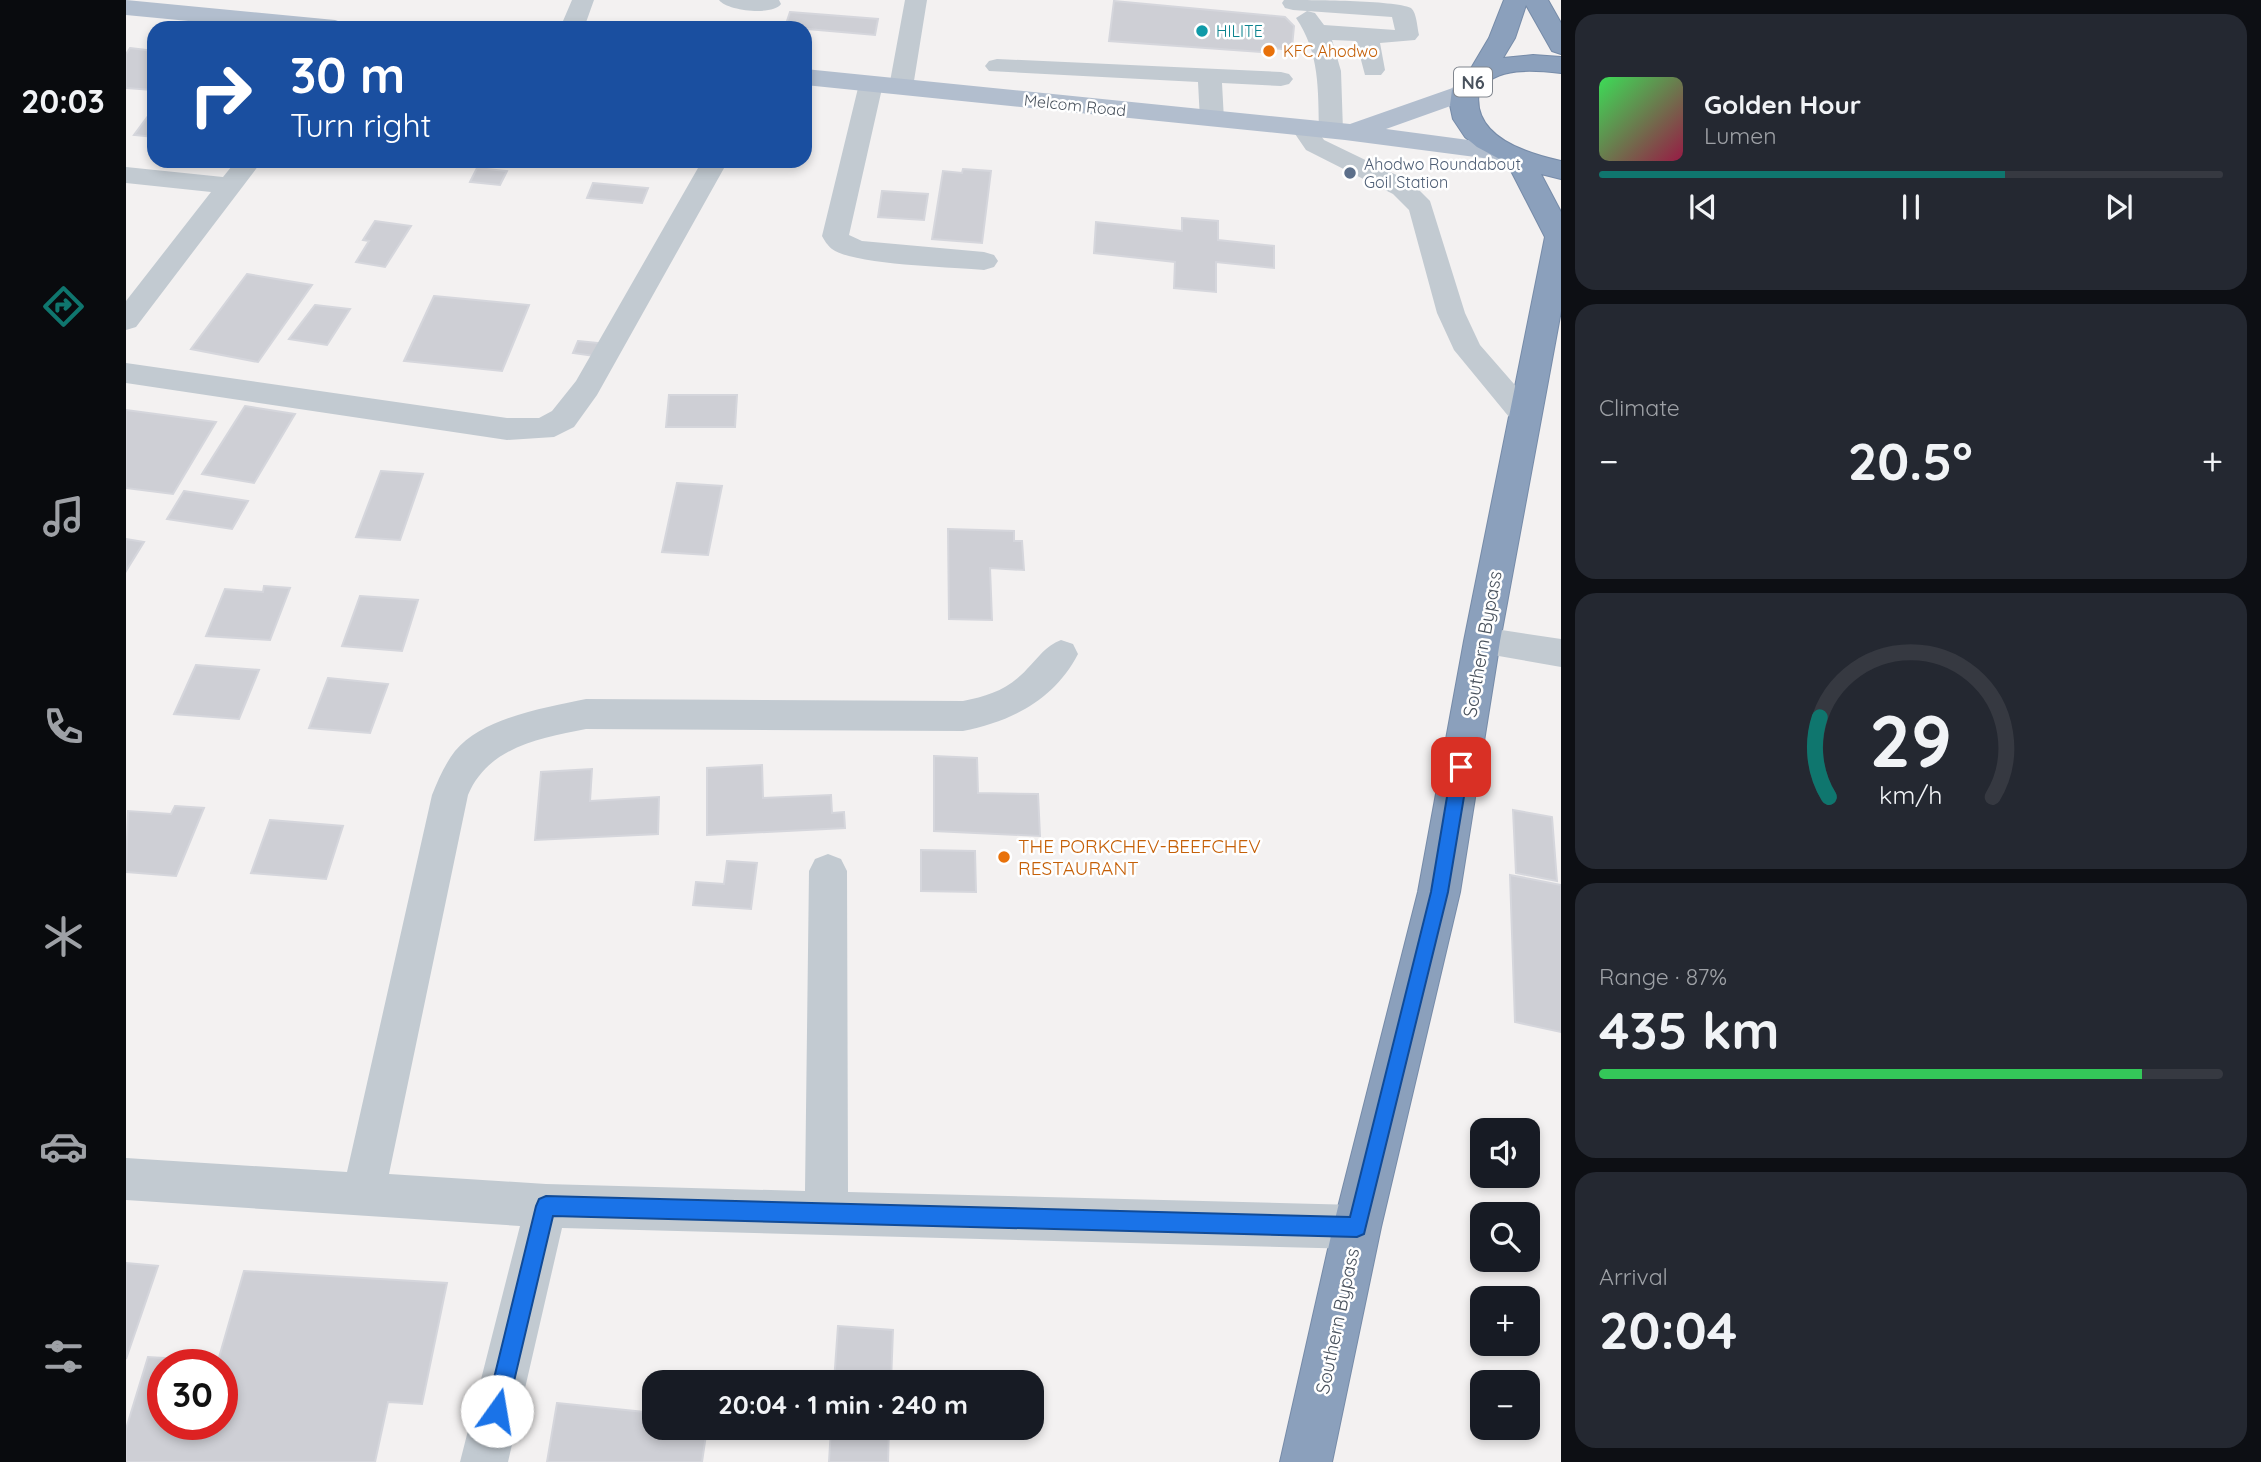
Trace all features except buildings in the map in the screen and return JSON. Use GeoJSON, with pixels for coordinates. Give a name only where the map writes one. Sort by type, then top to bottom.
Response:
{"type":"FeatureCollection","features":[{"type":"Feature","properties":{"kind":"highway","name":"N6"},"geometry":{"type":"LineString","coordinates":[[1516,0],[1509,23],[1472,83],[1463,107],[1470,123],[1484,139],[1512,156],[1561,170]]}},
{"type":"Feature","properties":{"kind":"highway"},"geometry":{"type":"LineString","coordinates":[[1536,0],[1561,46]]}},
{"type":"Feature","properties":{"kind":"highway","name":"N6"},"geometry":{"type":"LineString","coordinates":[[1472,83],[1512,64],[1561,65]]}},
{"type":"Feature","properties":{"kind":"highway","name":"Southern Bypass"},"geometry":{"type":"LineString","coordinates":[[1306,1462],[1357,1227],[1439,892],[1482,641],[1558,247],[1512,156]]}},
{"type":"Feature","properties":{"kind":"main road"},"geometry":{"type":"LineString","coordinates":[[126,6],[268,21]]}},
{"type":"Feature","properties":{"kind":"main road","name":"Melcom Road"},"geometry":{"type":"LineString","coordinates":[[812,78],[1338,131],[1512,156]]}},
{"type":"Feature","properties":{"kind":"main road","name":"Melcom Road"},"geometry":{"type":"LineString","coordinates":[[1338,131],[1412,113],[1472,83]]}},
{"type":"Feature","properties":{"kind":"street"},"geometry":{"type":"LineString","coordinates":[[575,21],[583,0]]}},
{"type":"Feature","properties":{"kind":"street"},"geometry":{"type":"LineString","coordinates":[[730,0],[770,4]]}},
{"type":"Feature","properties":{"kind":"street"},"geometry":{"type":"LineString","coordinates":[[901,87],[916,0]]}},
{"type":"Feature","properties":{"kind":"street"},"geometry":{"type":"LineString","coordinates":[[1288,2],[1391,9],[1403,13],[1407,35],[1367,36],[1320,32]]}},
{"type":"Feature","properties":{"kind":"street"},"geometry":{"type":"LineString","coordinates":[[1288,2],[1320,32],[1327,53],[1338,131]]}},
{"type":"Feature","properties":{"kind":"street"},"geometry":{"type":"LineString","coordinates":[[1367,36],[1373,70]]}},
{"type":"Feature","properties":{"kind":"street"},"geometry":{"type":"LineString","coordinates":[[997,66],[1281,79]]}},
{"type":"Feature","properties":{"kind":"street"},"geometry":{"type":"LineString","coordinates":[[1210,75],[1212,120]]}},
{"type":"Feature","properties":{"kind":"street"},"geometry":{"type":"LineString","coordinates":[[871,84],[835,236],[842,244],[860,250],[984,261]]}},
{"type":"Feature","properties":{"kind":"street"},"geometry":{"type":"LineString","coordinates":[[1303,128],[1315,145],[1402,188],[1421,207],[1451,313],[1468,350],[1524,415]]}},
{"type":"Feature","properties":{"kind":"street"},"geometry":{"type":"LineString","coordinates":[[126,320],[244,168]]}},
{"type":"Feature","properties":{"kind":"street"},"geometry":{"type":"LineString","coordinates":[[126,373],[417,418],[507,429],[543,429],[563,419],[587,388],[711,168]]}},
{"type":"Feature","properties":{"kind":"street"},"geometry":{"type":"LineString","coordinates":[[126,175],[230,186]]}},
{"type":"Feature","properties":{"kind":"street"},"geometry":{"type":"LineString","coordinates":[[1482,641],[1561,653]]}},
{"type":"Feature","properties":{"kind":"street"},"geometry":{"type":"LineString","coordinates":[[363,1194],[450,795],[460,771],[473,755],[495,743],[544,725],[586,715],[963,716],[997,710],[1027,693],[1061,654]]}},
{"type":"Feature","properties":{"kind":"street"},"geometry":{"type":"LineString","coordinates":[[826,1213],[828,871]]}},
{"type":"Feature","properties":{"kind":"street"},"geometry":{"type":"LineString","coordinates":[[126,1179],[546,1206],[1357,1227]]}},
{"type":"Feature","properties":{"kind":"street"},"geometry":{"type":"LineString","coordinates":[[484,1462],[546,1206]]}},
{"type":"Feature","properties":{"kind":"place","name":"HILITE"},"geometry":{"type":"Point","coordinates":[1202,31]}},
{"type":"Feature","properties":{"kind":"place","name":"KFC Ahodwo"},"geometry":{"type":"Point","coordinates":[1269,51]}},
{"type":"Feature","properties":{"kind":"place","name":"Ahodwo Roundabout Goil Station"},"geometry":{"type":"Point","coordinates":[1350,173]}},
{"type":"Feature","properties":{"kind":"place","name":"THE PORKCHEV-BEEFCHEV RESTAURANT"},"geometry":{"type":"Point","coordinates":[1004,857]}},
{"type":"Feature","properties":{"kind":"route"},"geometry":{"type":"LineString","coordinates":[[497,1411],[546,1206],[1357,1227],[1439,892],[1461,767]]}}]}
